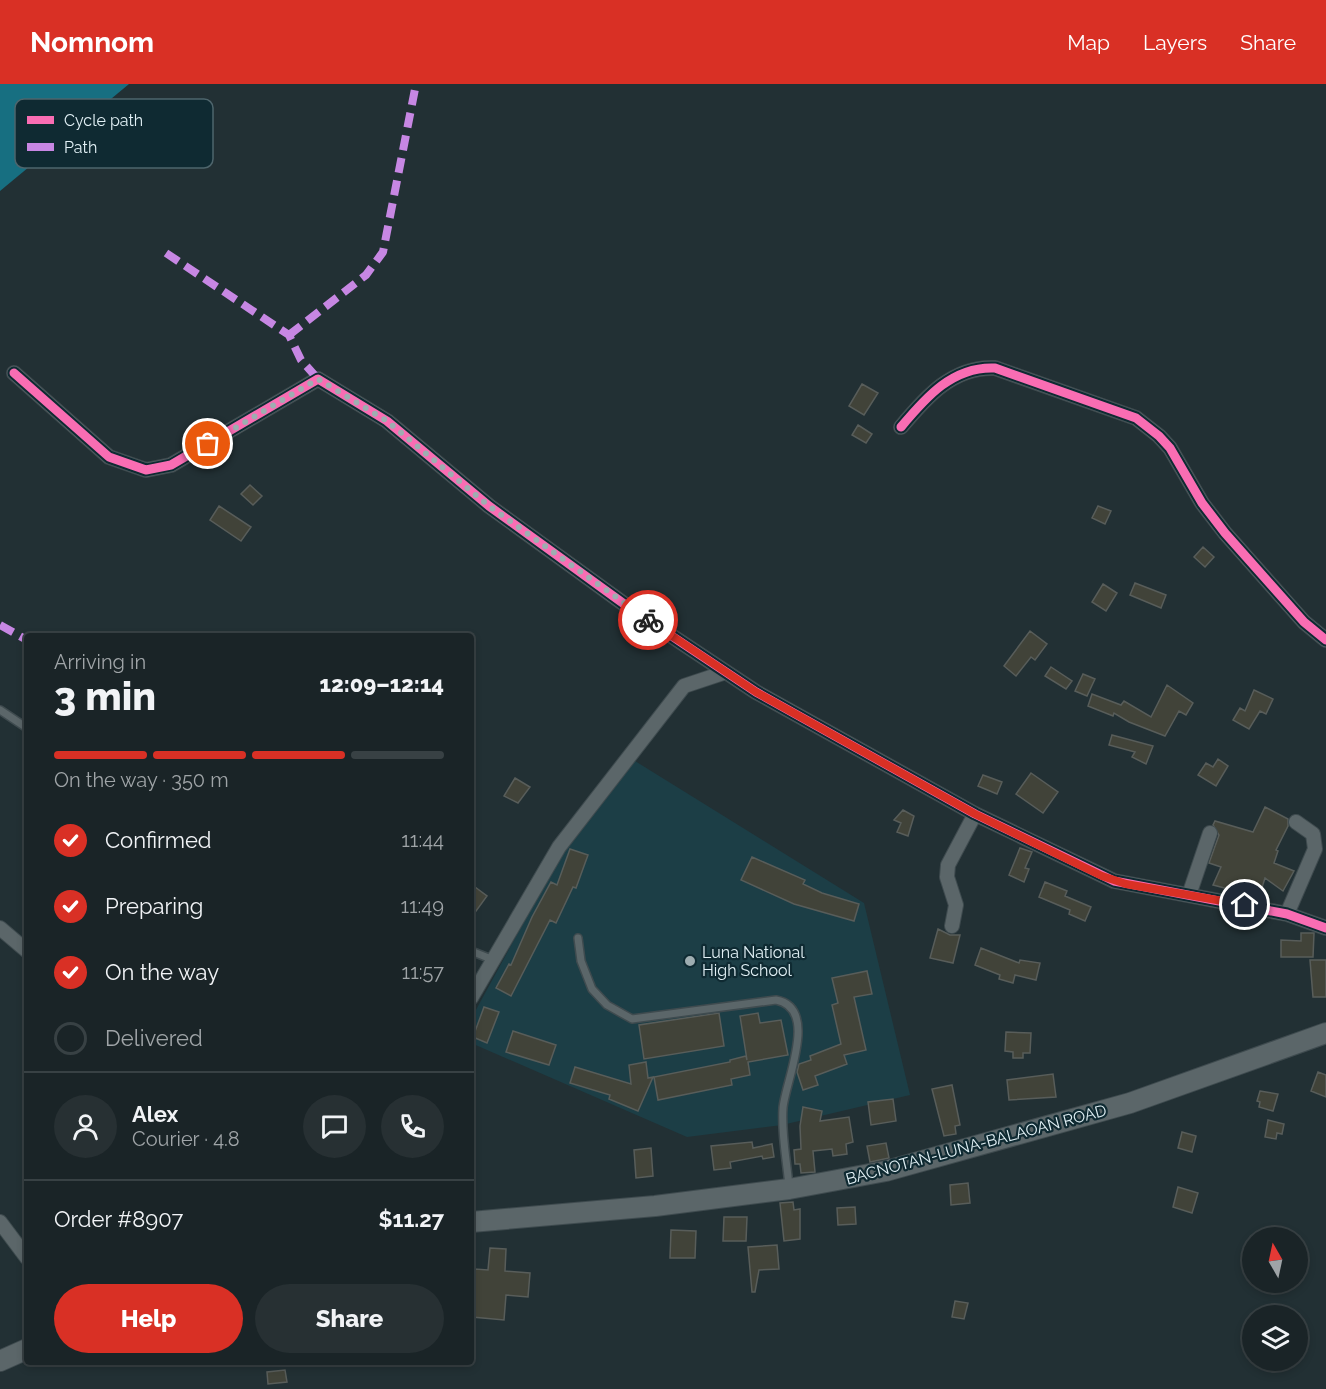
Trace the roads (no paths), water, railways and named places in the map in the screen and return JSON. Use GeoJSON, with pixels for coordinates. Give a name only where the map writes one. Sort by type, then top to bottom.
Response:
{"type":"FeatureCollection","features":[{"type":"Feature","properties":{"kind":"main road","name":"BACNOTAN-LUNA-BALAOAN ROAD"},"geometry":{"type":"LineString","coordinates":[[474,1222],[655,1206],[789,1189],[886,1171],[1107,1110],[1211,1076],[1326,1033]]}},
{"type":"Feature","properties":{"kind":"main road"},"geometry":{"type":"LineString","coordinates":[[0,1360],[24,1350]]}},
{"type":"Feature","properties":{"kind":"street"},"geometry":{"type":"LineString","coordinates":[[901,427],[927,396],[952,378],[972,369],[984,368],[995,368],[1137,418],[1170,448],[1202,503],[1225,533],[1304,622],[1326,640]]}},
{"type":"Feature","properties":{"kind":"street"},"geometry":{"type":"LineString","coordinates":[[14,374],[110,457],[146,470],[171,465],[318,379],[387,421],[489,506],[631,609],[756,692],[975,814],[1114,881],[1287,914],[1326,928]]}},
{"type":"Feature","properties":{"kind":"street"},"geometry":{"type":"LineString","coordinates":[[474,992],[491,959],[559,847],[684,686],[726,672]]}},
{"type":"Feature","properties":{"kind":"street"},"geometry":{"type":"LineString","coordinates":[[952,926],[956,905],[947,871],[975,814]]}},
{"type":"Feature","properties":{"kind":"street"},"geometry":{"type":"LineString","coordinates":[[1287,914],[1315,849],[1313,834],[1296,822]]}},
{"type":"Feature","properties":{"kind":"street"},"geometry":{"type":"LineString","coordinates":[[1189,895],[1210,832]]}},
{"type":"Feature","properties":{"kind":"street"},"geometry":{"type":"LineString","coordinates":[[0,928],[24,948]]}},
{"type":"Feature","properties":{"kind":"street"},"geometry":{"type":"LineString","coordinates":[[0,1222],[24,1254]]}},
{"type":"Feature","properties":{"kind":"lane"},"geometry":{"type":"LineString","coordinates":[[0,710],[24,726]]}},
{"type":"Feature","properties":{"kind":"lane"},"geometry":{"type":"LineString","coordinates":[[578,938],[581,961],[592,989],[607,1005],[632,1019],[776,1000],[784,1002],[791,1010],[799,1034],[783,1110],[789,1189]]}},
{"type":"Feature","properties":{"kind":"lane"},"geometry":{"type":"LineString","coordinates":[[474,952],[491,959]]}},
{"type":"Feature","properties":{"kind":"water"},"geometry":{"type":"Polygon","coordinates":[[[0,84],[129,84],[111,99],[15,99],[15,168],[28,168],[0,191],[0,84]]]}},
{"type":"Feature","properties":{"kind":"place","name":"Luna National High School"},"geometry":{"type":"Point","coordinates":[690,961]}}]}
